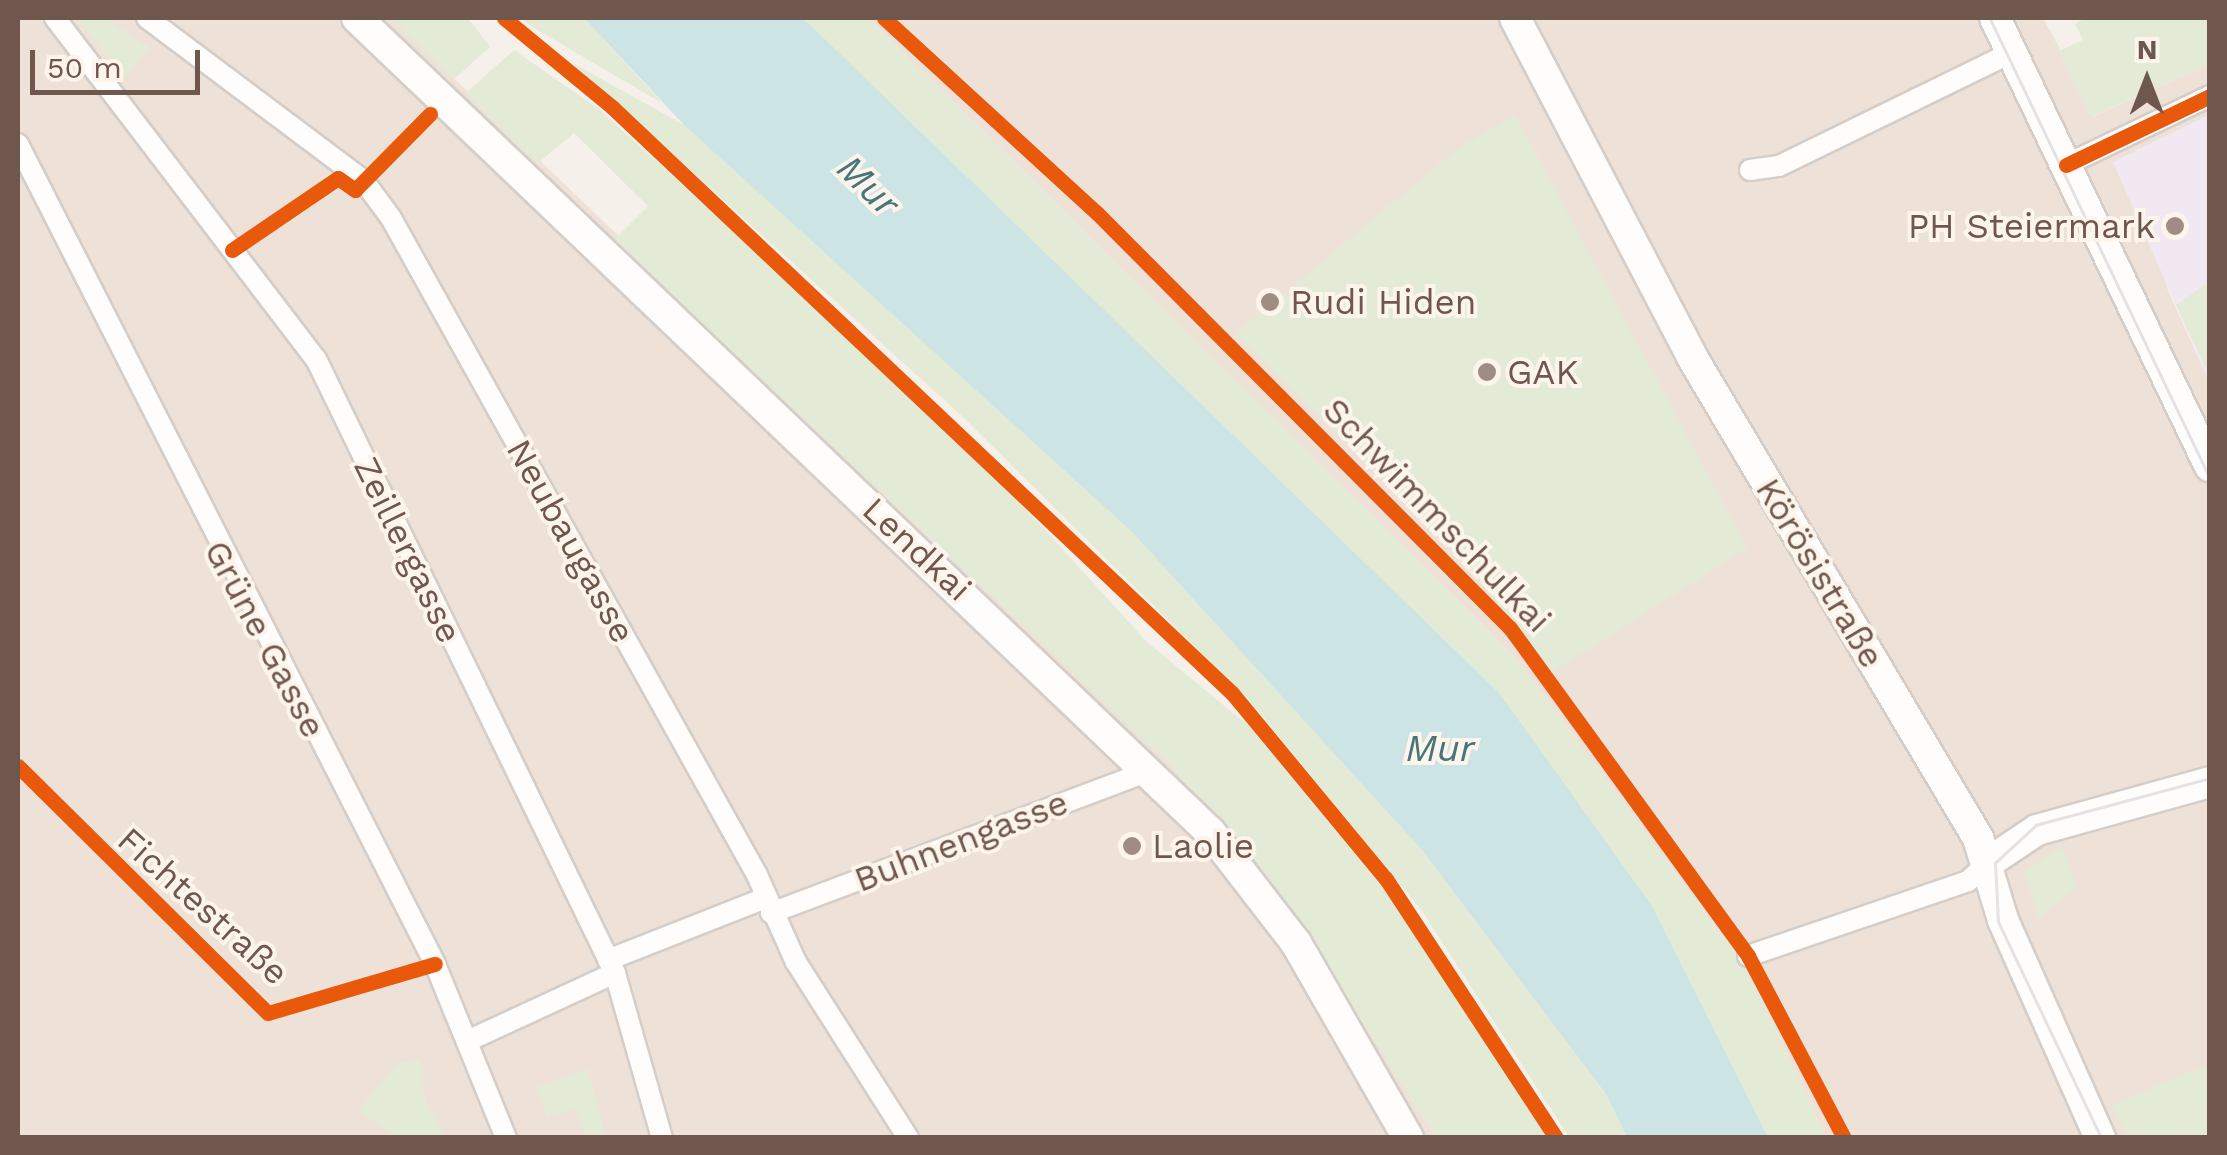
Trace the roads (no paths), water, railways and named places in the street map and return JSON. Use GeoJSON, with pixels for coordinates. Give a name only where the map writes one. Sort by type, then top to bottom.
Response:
{"type":"FeatureCollection","features":[{"type":"Feature","properties":{"kind":"main road","name":"Lendkai"},"geometry":{"type":"LineString","coordinates":[[357,18],[1151,770],[1296,944],[1408,1138]]}},
{"type":"Feature","properties":{"kind":"main road","name":"Körösistraße"},"geometry":{"type":"LineString","coordinates":[[1515,18],[1692,358],[1989,862],[2003,920],[2100,1138]]}},
{"type":"Feature","properties":{"kind":"main road"},"geometry":{"type":"LineString","coordinates":[[1996,18],[2208,459]]}},
{"type":"Feature","properties":{"kind":"main road"},"geometry":{"type":"LineString","coordinates":[[1989,862],[2036,830],[2210,782]]}},
{"type":"Feature","properties":{"kind":"street","name":"Zeillergasse"},"geometry":{"type":"LineString","coordinates":[[55,18],[316,358],[612,967],[662,1138]]}},
{"type":"Feature","properties":{"kind":"street","name":"Neubaugasse"},"geometry":{"type":"LineString","coordinates":[[148,18],[363,180],[391,218],[768,905],[908,1138]]}},
{"type":"Feature","properties":{"kind":"street"},"geometry":{"type":"LineString","coordinates":[[1750,170],[1778,166],[2013,52]]}},
{"type":"Feature","properties":{"kind":"street"},"geometry":{"type":"LineString","coordinates":[[2066,165],[2210,96]]}},
{"type":"Feature","properties":{"kind":"street","name":"Grüne Gasse"},"geometry":{"type":"LineString","coordinates":[[18,144],[472,1039],[506,1138]]}},
{"type":"Feature","properties":{"kind":"street","name":"Buhnengasse"},"geometry":{"type":"LineString","coordinates":[[472,1039],[612,967],[768,905],[1151,770]]}},
{"type":"Feature","properties":{"kind":"street"},"geometry":{"type":"LineString","coordinates":[[1748,956],[1968,880],[1989,862]]}},
{"type":"Feature","properties":{"kind":"water","name":"Mur"},"geometry":{"type":"Polygon","coordinates":[[[584,18],[803,18],[1499,693],[1652,906],[1768,1137],[1627,1137],[1606,1094],[1422,850],[1132,532],[684,125],[584,18]]]}},
{"type":"Feature","properties":{"kind":"tram line"},"geometry":{"type":"LineString","coordinates":[[1990,18],[2210,478]]}},
{"type":"Feature","properties":{"kind":"tram line"},"geometry":{"type":"LineString","coordinates":[[2101,1138],[1998,922],[1995,863],[2036,825],[2210,778]]}},
{"type":"Feature","properties":{"kind":"place","name":"PH Steiermark"},"geometry":{"type":"Point","coordinates":[2175,226]}},
{"type":"Feature","properties":{"kind":"place","name":"Rudi Hiden"},"geometry":{"type":"Point","coordinates":[1270,302]}},
{"type":"Feature","properties":{"kind":"place","name":"GAK"},"geometry":{"type":"Point","coordinates":[1487,372]}},
{"type":"Feature","properties":{"kind":"place","name":"Laolie"},"geometry":{"type":"Point","coordinates":[1132,846]}}]}
